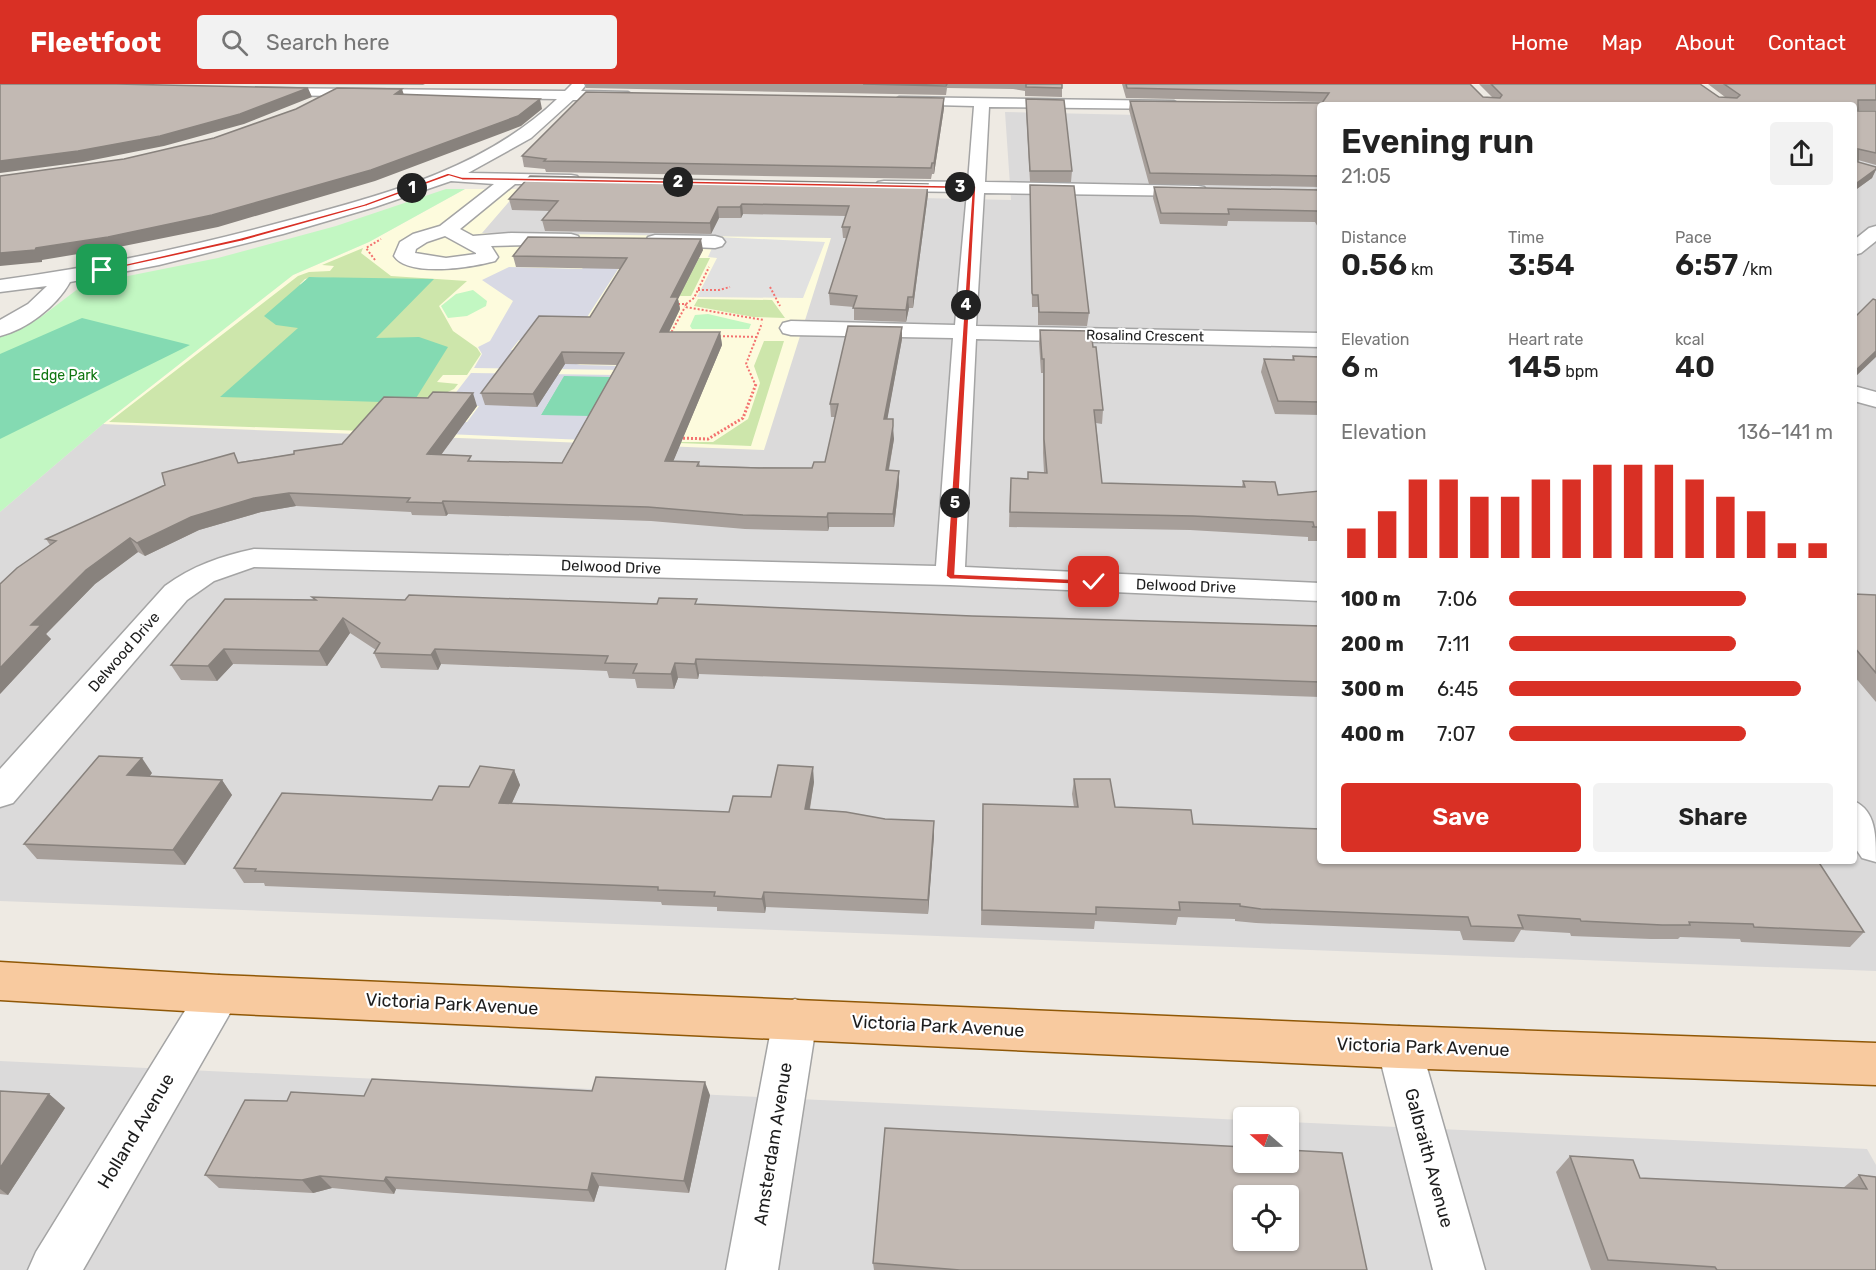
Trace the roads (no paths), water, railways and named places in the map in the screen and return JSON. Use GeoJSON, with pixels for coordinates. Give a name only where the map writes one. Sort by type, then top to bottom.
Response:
{"type":"FeatureCollection","features":[{"type":"Feature","properties":{"kind":"main road","name":"Victoria Park Avenue"},"geometry":{"type":"LineString","coordinates":[[0,981],[219,994],[1399,1047],[1876,1064]]}},
{"type":"Feature","properties":{"kind":"street"},"geometry":{"type":"LineString","coordinates":[[432,93],[446,84]]}},
{"type":"Feature","properties":{"kind":"street"},"geometry":{"type":"LineString","coordinates":[[0,286],[62,278],[164,258],[241,240],[365,205],[448,175],[524,136],[563,104],[576,88]]}},
{"type":"Feature","properties":{"kind":"street"},"geometry":{"type":"LineString","coordinates":[[246,90],[432,93],[576,88],[633,91]]}},
{"type":"Feature","properties":{"kind":"street"},"geometry":{"type":"LineString","coordinates":[[306,108],[338,92]]}},
{"type":"Feature","properties":{"kind":"street"},"geometry":{"type":"LineString","coordinates":[[885,100],[1188,105]]}},
{"type":"Feature","properties":{"kind":"street"},"geometry":{"type":"LineString","coordinates":[[950,576],[964,332],[982,102]]}},
{"type":"Feature","properties":{"kind":"street"},"geometry":{"type":"LineString","coordinates":[[448,175],[462,178],[583,180]]}},
{"type":"Feature","properties":{"kind":"street"},"geometry":{"type":"LineString","coordinates":[[447,230],[483,249],[488,257],[468,263],[444,263],[418,262],[404,256],[407,246],[447,230],[511,179]]}},
{"type":"Feature","properties":{"kind":"street"},"geometry":{"type":"LineString","coordinates":[[869,185],[1211,192]]}},
{"type":"Feature","properties":{"kind":"street"},"geometry":{"type":"LineString","coordinates":[[1858,255],[1876,232]]}},
{"type":"Feature","properties":{"kind":"street"},"geometry":{"type":"LineString","coordinates":[[468,242],[511,239],[595,240]]}},
{"type":"Feature","properties":{"kind":"street"},"geometry":{"type":"LineString","coordinates":[[631,240],[715,250]]}},
{"type":"Feature","properties":{"kind":"street"},"geometry":{"type":"LineString","coordinates":[[0,329],[32,310],[58,286],[62,278]]}},
{"type":"Feature","properties":{"kind":"street","name":"Rosalind Crescent"},"geometry":{"type":"LineString","coordinates":[[781,324],[964,332],[1317,340]]}},
{"type":"Feature","properties":{"kind":"street"},"geometry":{"type":"LineString","coordinates":[[1857,394],[1876,400]]}},
{"type":"Feature","properties":{"kind":"street","name":"Delwood Drive"},"geometry":{"type":"LineString","coordinates":[[0,793],[176,593],[190,581],[209,570],[254,558],[950,576],[1317,592]]}},
{"type":"Feature","properties":{"kind":"street"},"geometry":{"type":"LineString","coordinates":[[1857,820],[1876,847]]}},
{"type":"Feature","properties":{"kind":"street","name":"Holland Avenue"},"geometry":{"type":"LineString","coordinates":[[54,1270],[219,994]]}},
{"type":"Feature","properties":{"kind":"street","name":"Amsterdam Avenue"},"geometry":{"type":"LineString","coordinates":[[753,1270],[795,1019]]}},
{"type":"Feature","properties":{"kind":"street","name":"Galbraith Avenue"},"geometry":{"type":"LineString","coordinates":[[1399,1047],[1459,1270]]}},
{"type":"Feature","properties":{"kind":"park label","name":"Edge Park"},"geometry":{"type":"Point","coordinates":[65,375]}}]}
